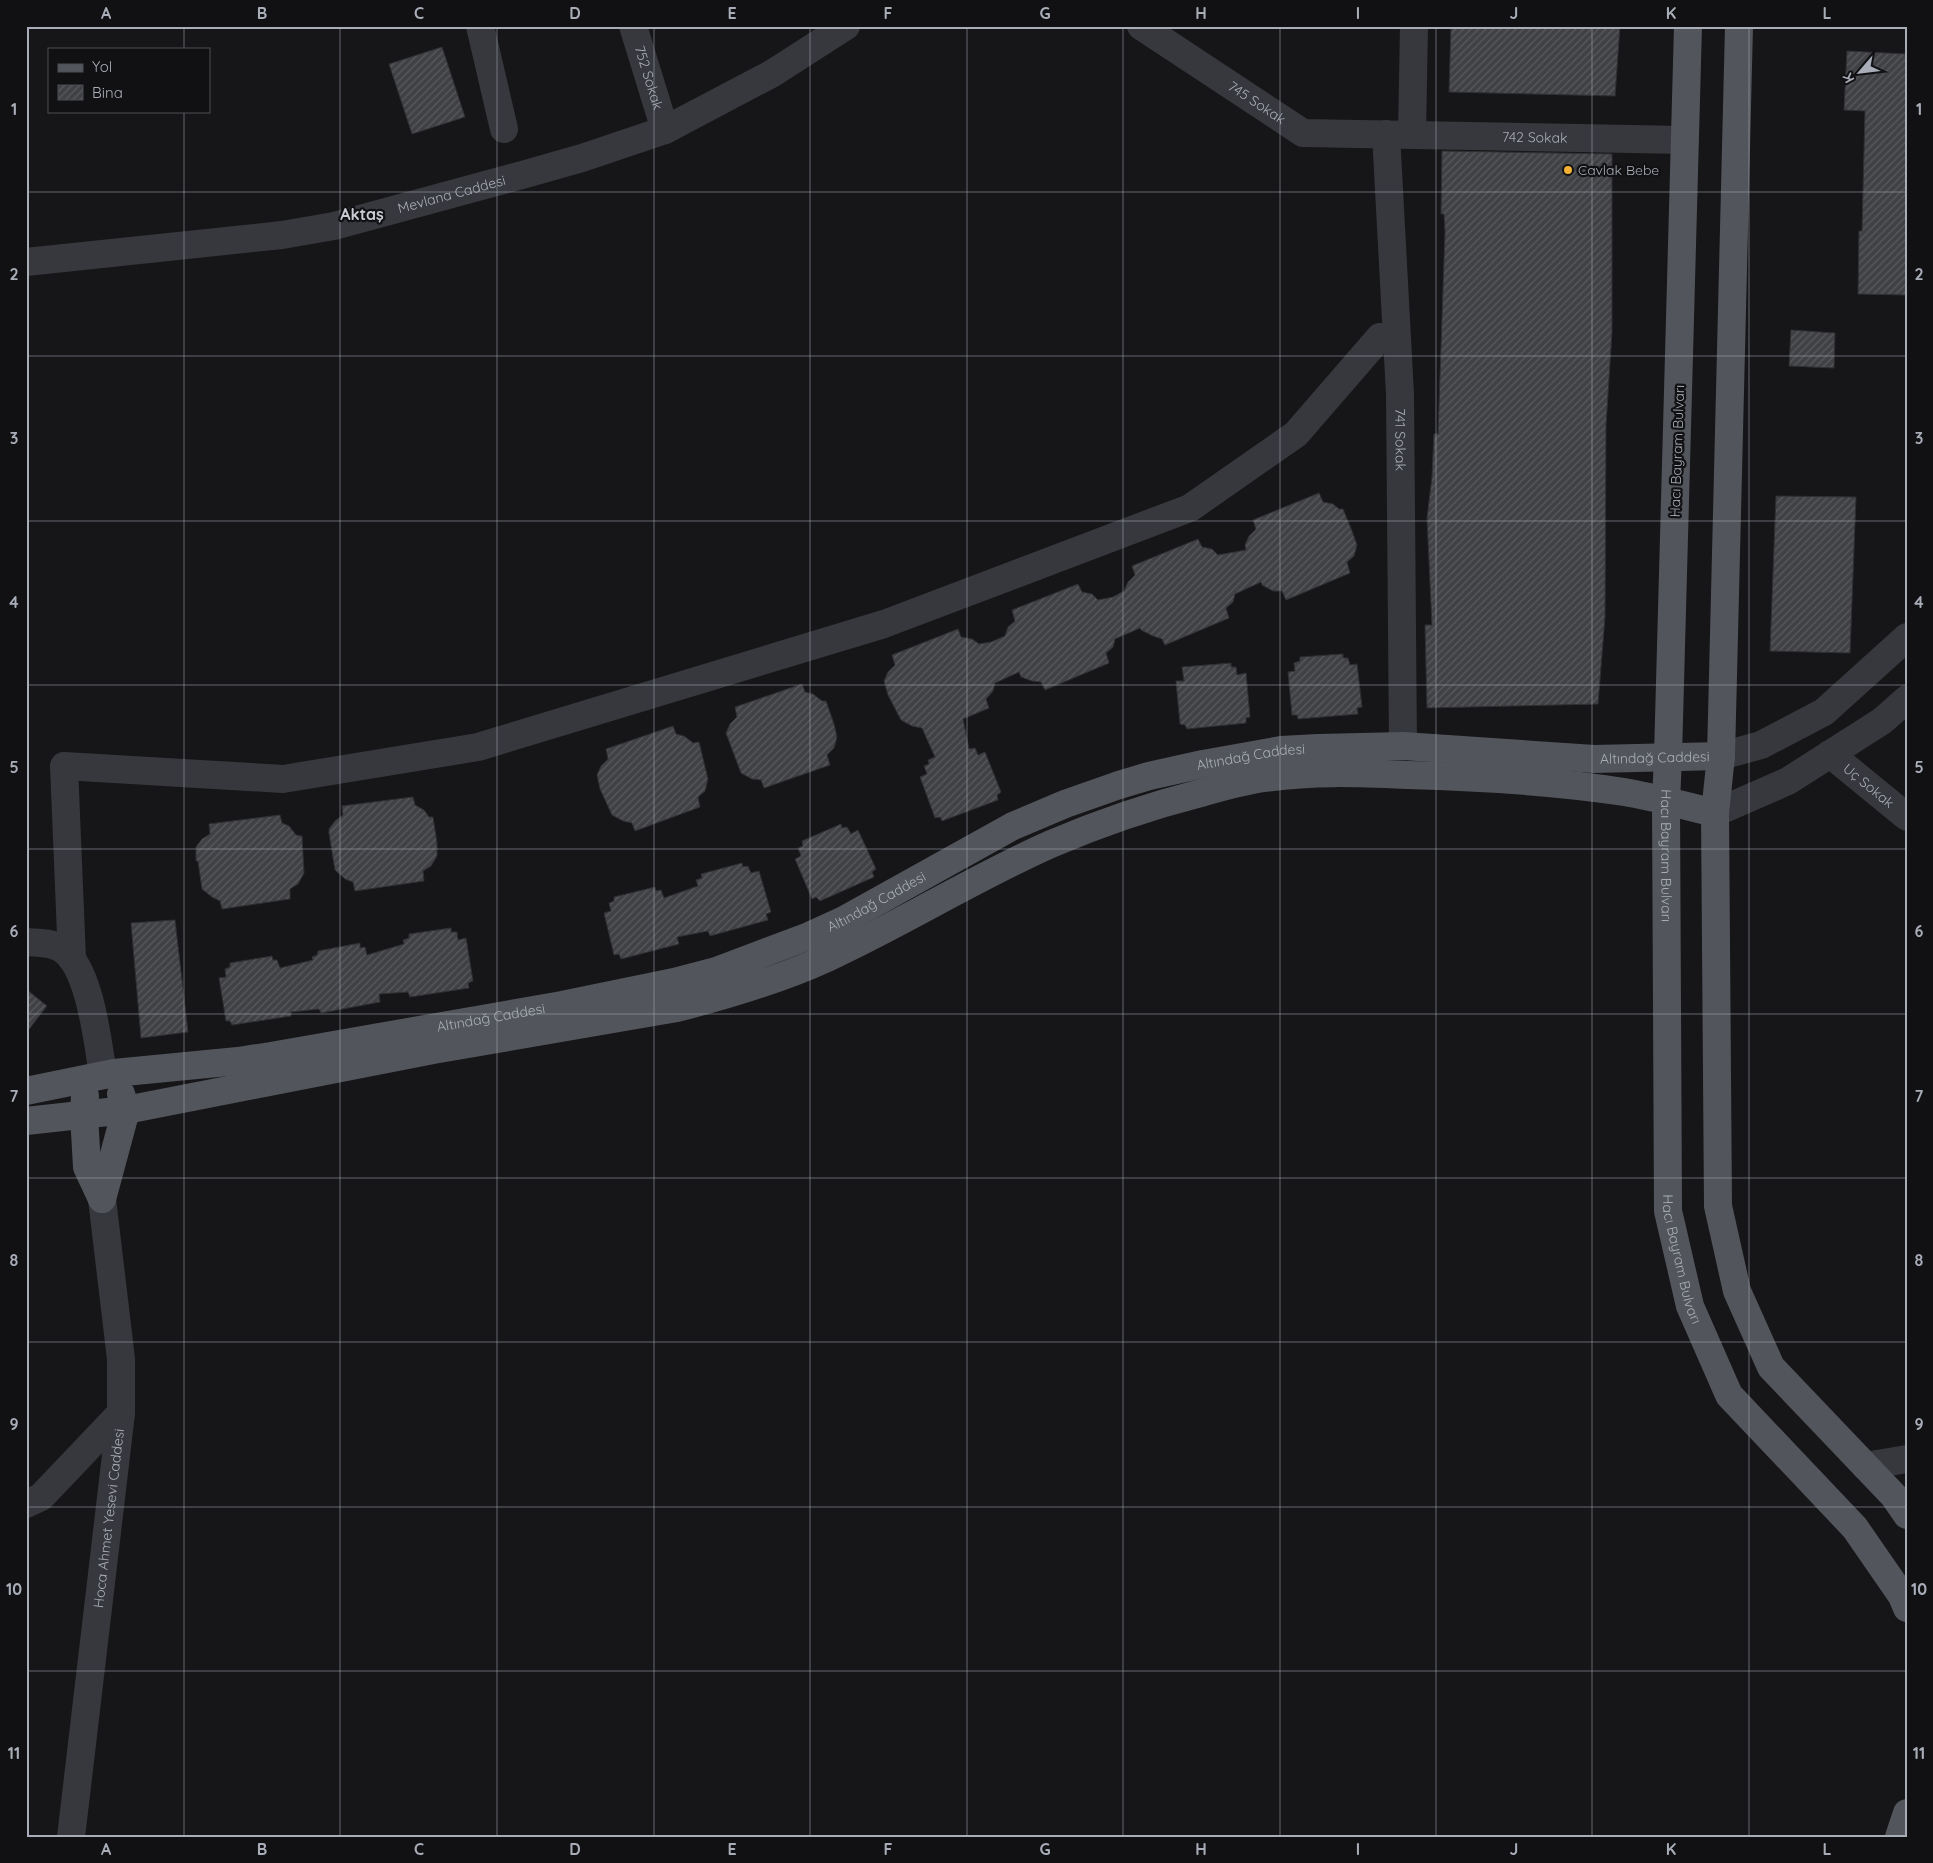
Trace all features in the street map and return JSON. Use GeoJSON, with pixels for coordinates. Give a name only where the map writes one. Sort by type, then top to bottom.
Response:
{"type":"FeatureCollection","features":[{"type":"Feature","properties":{"kind":"main road","name":"Hacı Bayram Bulvarı"},"geometry":{"type":"LineString","coordinates":[[1688,26],[1666,802],[1668,1211],[1690,1306],[1729,1395],[1855,1528],[1902,1596],[1907,1608]]}},
{"type":"Feature","properties":{"kind":"main road"},"geometry":{"type":"LineString","coordinates":[[1739,26],[1721,756],[1715,812],[1718,1206],[1737,1290],[1770,1367],[1894,1496],[1907,1515]]}},
{"type":"Feature","properties":{"kind":"main road","name":"Altındağ Caddesi"},"geometry":{"type":"LineString","coordinates":[[26,1091],[101,1076],[271,1056],[562,1005],[674,982],[716,971],[809,936],[879,902],[1013,826],[1119,784],[1203,764],[1281,750],[1403,746],[1594,759],[1721,756]]}},
{"type":"Feature","properties":{"kind":"main road","name":"Altındağ Caddesi"},"geometry":{"type":"LineString","coordinates":[[26,1121],[126,1110],[434,1050],[677,1008],[738,991],[842,951],[992,872],[1054,843],[1162,803],[1263,778],[1339,773],[1461,777],[1584,786],[1643,795],[1666,802],[1715,812]]}},
{"type":"Feature","properties":{"kind":"main road"},"geometry":{"type":"LineString","coordinates":[[101,1076],[126,1110]]}},
{"type":"Feature","properties":{"kind":"main road","name":"Hoca Ahmet Yesevi Caddesi"},"geometry":{"type":"LineString","coordinates":[[101,1076],[84,1114],[86,1167],[102,1199]]}},
{"type":"Feature","properties":{"kind":"main road","name":"Hoca Ahmet Yesevi Caddesi"},"geometry":{"type":"LineString","coordinates":[[102,1199],[126,1110]]}},
{"type":"Feature","properties":{"kind":"main road"},"geometry":{"type":"LineString","coordinates":[[1899,1837],[1907,1813]]}},
{"type":"Feature","properties":{"kind":"street"},"geometry":{"type":"LineString","coordinates":[[480,26],[504,129]]}},
{"type":"Feature","properties":{"kind":"street","name":"752 Sokak"},"geometry":{"type":"LineString","coordinates":[[633,26],[665,130]]}},
{"type":"Feature","properties":{"kind":"street","name":"Mevlana Caddesi"},"geometry":{"type":"LineString","coordinates":[[26,262],[282,235],[319,229],[540,170],[665,130],[773,73],[846,26]]}},
{"type":"Feature","properties":{"kind":"street","name":"745 Sokak"},"geometry":{"type":"LineString","coordinates":[[1141,26],[1303,133],[1399,134]]}},
{"type":"Feature","properties":{"kind":"street","name":"741 Sokak"},"geometry":{"type":"LineString","coordinates":[[1403,746],[1399,134],[1414,26]]}},
{"type":"Feature","properties":{"kind":"street","name":"742 Sokak"},"geometry":{"type":"LineString","coordinates":[[1399,134],[1685,140]]}},
{"type":"Feature","properties":{"kind":"street"},"geometry":{"type":"LineString","coordinates":[[72,959],[64,766],[283,779],[478,747],[884,624],[1190,508],[1296,434],[1380,337]]}},
{"type":"Feature","properties":{"kind":"street"},"geometry":{"type":"LineString","coordinates":[[1721,756],[1761,745],[1824,712],[1907,637]]}},
{"type":"Feature","properties":{"kind":"street"},"geometry":{"type":"LineString","coordinates":[[1715,812],[1788,781],[1882,721],[1907,699]]}},
{"type":"Feature","properties":{"kind":"street","name":"Uç Sokak"},"geometry":{"type":"LineString","coordinates":[[1830,754],[1907,817]]}},
{"type":"Feature","properties":{"kind":"street"},"geometry":{"type":"LineString","coordinates":[[26,942],[53,944],[62,948],[78,968],[94,1020],[101,1076]]}},
{"type":"Feature","properties":{"kind":"street","name":"Hoca Ahmet Yesevi Caddesi"},"geometry":{"type":"LineString","coordinates":[[71,1837],[121,1413],[121,1359],[102,1199]]}},
{"type":"Feature","properties":{"kind":"street"},"geometry":{"type":"LineString","coordinates":[[26,1504],[41,1497],[121,1413]]}},
{"type":"Feature","properties":{"kind":"street"},"geometry":{"type":"LineString","coordinates":[[1865,1466],[1907,1459]]}},
{"type":"Feature","properties":{"kind":"building"},"geometry":{"type":"Polygon","coordinates":[[[1451,26],[1620,26],[1615,96],[1449,92],[1451,26]]]}},
{"type":"Feature","properties":{"kind":"building"},"geometry":{"type":"Polygon","coordinates":[[[442,47],[465,117],[412,134],[389,64],[442,47]]]}},
{"type":"Feature","properties":{"kind":"building"},"geometry":{"type":"Polygon","coordinates":[[[1847,51],[1907,54],[1907,295],[1858,294],[1859,231],[1862,231],[1865,111],[1844,110],[1847,51]]]}},
{"type":"Feature","properties":{"kind":"building"},"geometry":{"type":"Polygon","coordinates":[[[1442,151],[1612,154],[1612,332],[1606,425],[1605,617],[1598,704],[1427,708],[1425,625],[1432,625],[1427,518],[1432,477],[1434,434],[1438,434],[1445,232],[1444,214],[1441,214],[1442,151]]]}},
{"type":"Feature","properties":{"kind":"building"},"geometry":{"type":"Polygon","coordinates":[[[1791,330],[1835,333],[1834,368],[1789,366],[1791,330]]]}},
{"type":"Feature","properties":{"kind":"building"},"geometry":{"type":"Polygon","coordinates":[[[1319,493],[1323,502],[1343,509],[1352,531],[1357,545],[1354,556],[1347,562],[1350,573],[1286,600],[1282,591],[1273,591],[1262,585],[1261,582],[1235,594],[1233,602],[1226,608],[1229,618],[1165,645],[1162,639],[1140,628],[1115,639],[1113,647],[1106,653],[1109,663],[1045,690],[1041,682],[1021,677],[1019,672],[995,683],[993,691],[986,699],[989,708],[963,719],[969,749],[975,748],[978,755],[985,752],[1001,792],[997,795],[998,800],[942,821],[940,817],[935,818],[920,777],[927,774],[924,766],[929,764],[928,760],[935,757],[922,728],[912,726],[901,720],[888,695],[884,681],[888,672],[895,665],[892,655],[958,629],[961,637],[972,639],[979,644],[991,642],[1005,636],[1008,627],[1015,621],[1012,610],[1078,584],[1082,592],[1092,594],[1098,600],[1113,597],[1124,591],[1128,582],[1135,575],[1132,566],[1198,539],[1202,547],[1212,549],[1218,555],[1246,550],[1245,545],[1249,536],[1256,529],[1253,520],[1319,493]]]}},
{"type":"Feature","properties":{"kind":"building"},"geometry":{"type":"Polygon","coordinates":[[[1776,496],[1856,497],[1850,653],[1770,651],[1776,496]]]}},
{"type":"Feature","properties":{"kind":"building"},"geometry":{"type":"Polygon","coordinates":[[[1343,654],[1343,658],[1348,658],[1350,665],[1357,664],[1362,707],[1357,708],[1358,714],[1298,719],[1297,715],[1292,715],[1288,672],[1295,671],[1294,663],[1300,661],[1300,657],[1343,654]]]}},
{"type":"Feature","properties":{"kind":"building"},"geometry":{"type":"Polygon","coordinates":[[[1231,663],[1231,667],[1236,667],[1237,675],[1246,673],[1250,717],[1246,718],[1246,723],[1187,729],[1185,725],[1180,724],[1176,681],[1184,681],[1182,667],[1231,663]]]}},
{"type":"Feature","properties":{"kind":"building"},"geometry":{"type":"Polygon","coordinates":[[[802,684],[805,692],[813,694],[822,701],[826,701],[834,724],[837,737],[834,748],[827,755],[830,765],[764,788],[761,780],[752,779],[741,773],[726,733],[730,724],[737,717],[735,707],[802,684]]]}},
{"type":"Feature","properties":{"kind":"building"},"geometry":{"type":"Polygon","coordinates":[[[673,726],[676,734],[684,736],[693,743],[699,742],[708,779],[705,791],[698,797],[700,807],[635,831],[632,823],[612,815],[600,789],[597,775],[601,766],[608,759],[606,749],[673,726]]]}},
{"type":"Feature","properties":{"kind":"building"},"geometry":{"type":"Polygon","coordinates":[[[413,797],[415,805],[424,810],[429,817],[433,817],[437,843],[437,856],[431,866],[423,871],[424,881],[355,891],[353,882],[345,879],[335,870],[329,833],[329,829],[335,821],[343,815],[342,806],[413,797]]]}},
{"type":"Feature","properties":{"kind":"building"},"geometry":{"type":"Polygon","coordinates":[[[280,815],[282,823],[289,826],[296,835],[302,836],[304,873],[298,884],[290,889],[290,899],[222,909],[220,901],[202,889],[198,861],[196,861],[196,847],[202,839],[210,834],[209,824],[280,815]]]}},
{"type":"Feature","properties":{"kind":"building"},"geometry":{"type":"Polygon","coordinates":[[[841,824],[842,828],[847,827],[851,834],[858,830],[876,869],[872,872],[874,877],[820,901],[816,897],[812,899],[795,859],[801,856],[798,848],[803,846],[802,841],[841,824]]]}},
{"type":"Feature","properties":{"kind":"building"},"geometry":{"type":"Polygon","coordinates":[[[742,863],[743,867],[748,866],[751,873],[759,871],[771,912],[766,914],[768,920],[710,936],[708,931],[677,937],[679,944],[621,959],[619,954],[614,955],[604,913],[611,911],[609,903],[614,901],[614,897],[655,887],[656,891],[661,890],[664,898],[698,886],[696,880],[702,878],[701,874],[742,863]]]}},
{"type":"Feature","properties":{"kind":"building"},"geometry":{"type":"Polygon","coordinates":[[[175,920],[188,1032],[141,1038],[131,923],[175,920]]]}},
{"type":"Feature","properties":{"kind":"building"},"geometry":{"type":"Polygon","coordinates":[[[451,928],[451,932],[457,932],[458,940],[466,938],[473,981],[468,983],[469,988],[410,997],[408,992],[379,994],[380,1002],[321,1013],[319,1009],[291,1012],[291,1016],[232,1025],[230,1021],[226,1021],[219,978],[226,977],[225,969],[230,967],[230,963],[272,956],[273,960],[277,960],[280,968],[313,960],[312,957],[317,955],[318,951],[360,943],[360,948],[365,947],[367,955],[404,944],[403,940],[409,938],[409,934],[451,928]]]}},
{"type":"Feature","properties":{"kind":"building"},"geometry":{"type":"Polygon","coordinates":[[[26,989],[47,1006],[26,1033],[26,989]]]}},
{"type":"Feature","properties":{"kind":"place","name":"Cavlak Bebe"},"geometry":{"type":"Point","coordinates":[1568,170]}},
{"type":"Feature","properties":{"kind":"district","name":"Aktaş"},"geometry":{"type":"Point","coordinates":[362,214]}}]}
